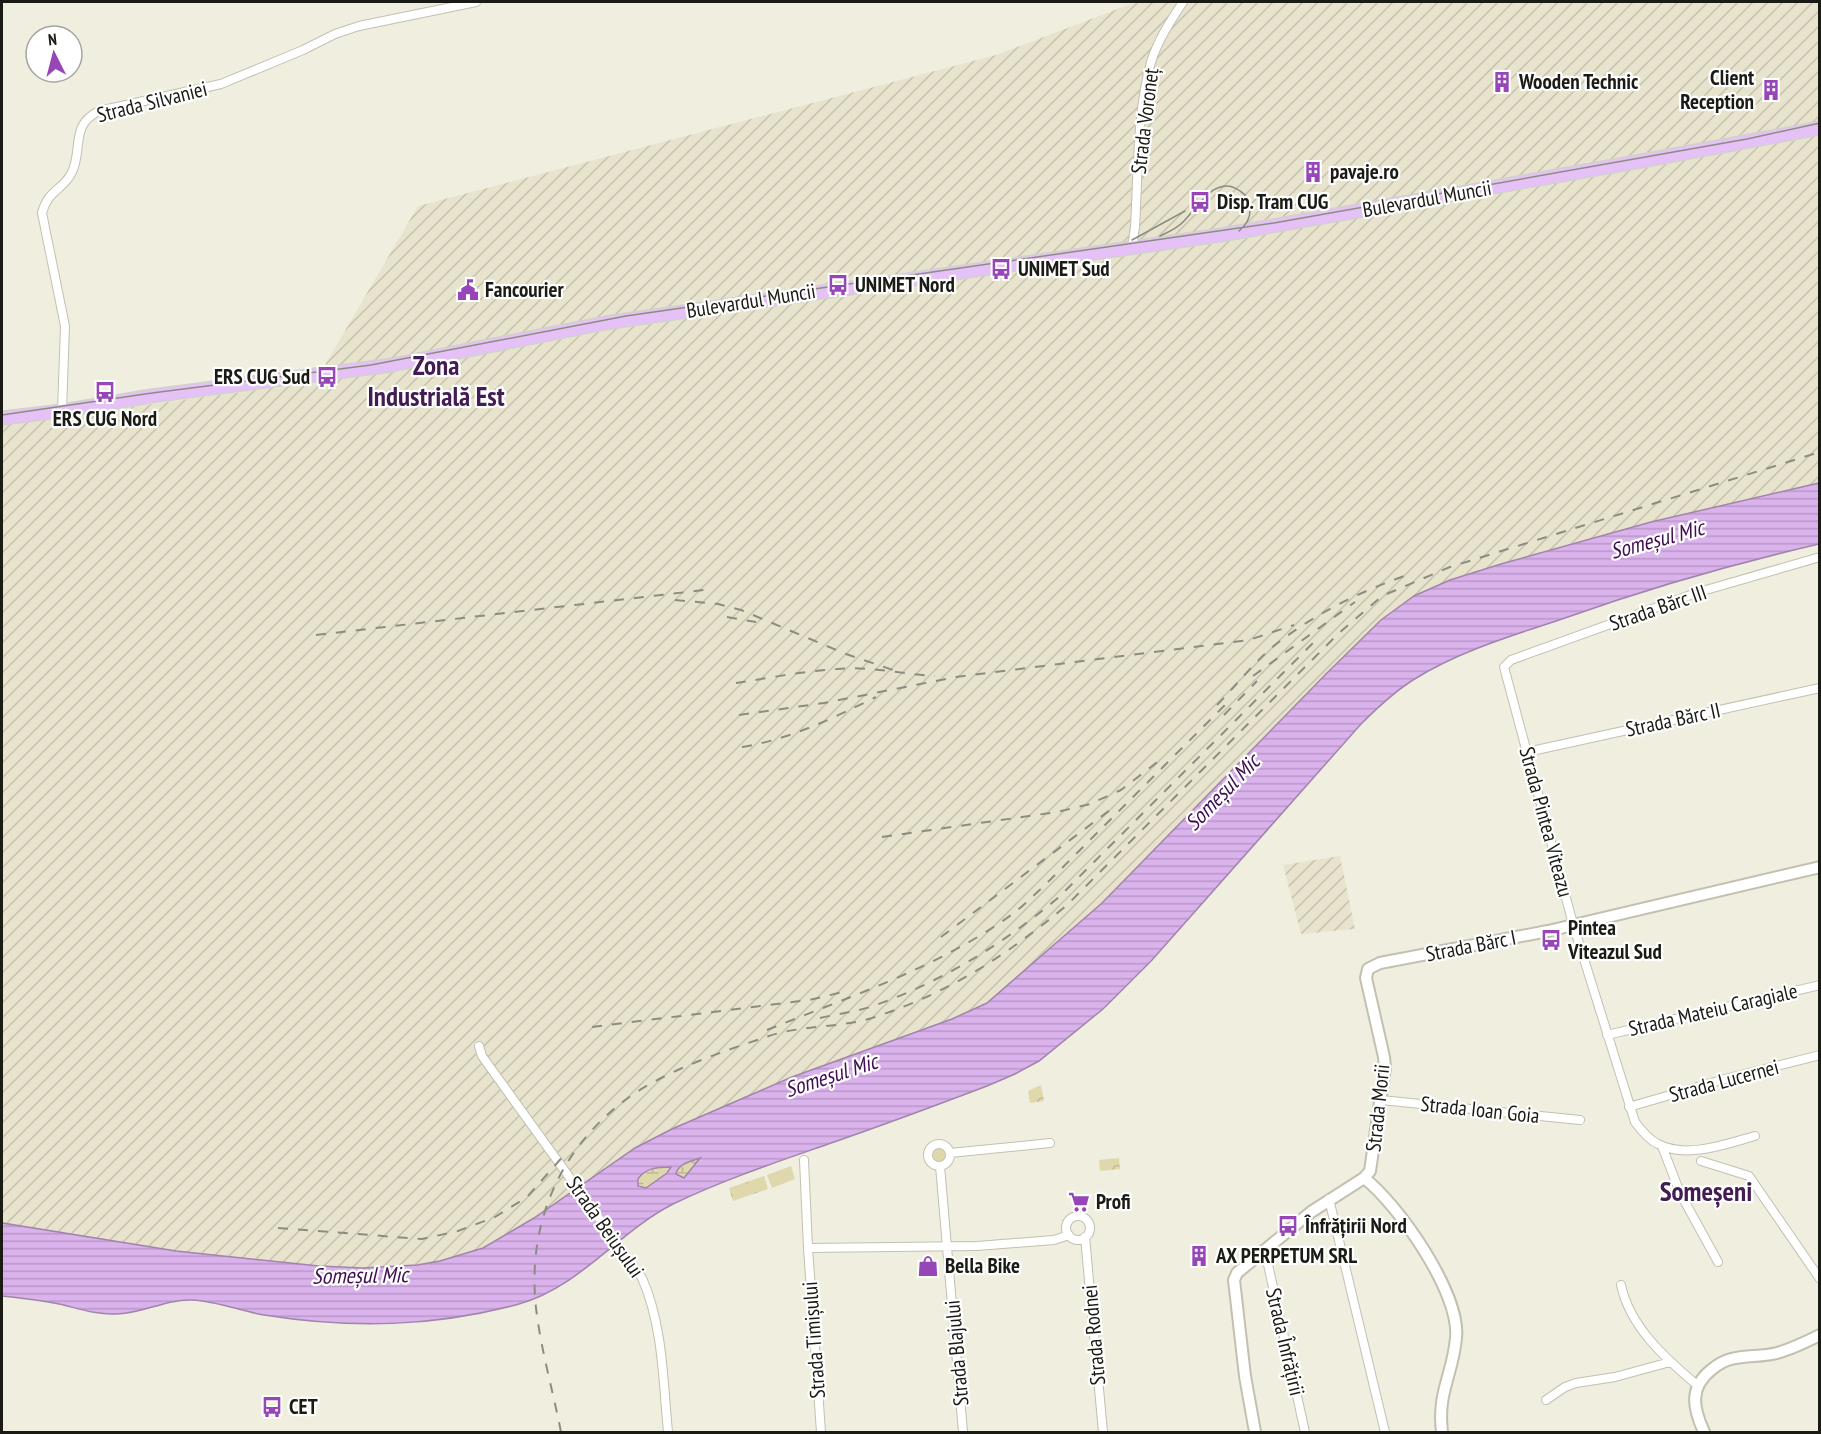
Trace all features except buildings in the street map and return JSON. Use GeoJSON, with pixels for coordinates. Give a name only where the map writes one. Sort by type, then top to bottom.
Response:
{"type":"FeatureCollection","features":[{"type":"Feature","properties":{"kind":"main road","name":"Bulevardul Muncii"},"geometry":{"type":"LineString","coordinates":[[2,418],[392,365],[605,323],[1132,248],[1307,220],[1820,128]]}},
{"type":"Feature","properties":{"kind":"street","name":"Strada Silvaniei"},"geometry":{"type":"LineString","coordinates":[[62,411],[65,326],[42,213],[45,201],[71,174],[80,131],[90,116],[99,111],[221,84],[335,34],[359,26],[476,2]]}},
{"type":"Feature","properties":{"kind":"street","name":"Strada Voroneț"},"geometry":{"type":"LineString","coordinates":[[1132,248],[1145,91],[1151,61],[1183,2]]}},
{"type":"Feature","properties":{"kind":"street","name":"Strada Bărc III"},"geometry":{"type":"LineString","coordinates":[[1505,670],[1505,664],[1511,660],[1688,596],[1820,557]]}},
{"type":"Feature","properties":{"kind":"street","name":"Strada Pintea Viteazu"},"geometry":{"type":"LineString","coordinates":[[1505,670],[1574,924],[1629,1107],[1641,1130],[1662,1146]]}},
{"type":"Feature","properties":{"kind":"street","name":"Strada Bărc II"},"geometry":{"type":"LineString","coordinates":[[1527,752],[1820,688]]}},
{"type":"Feature","properties":{"kind":"street","name":"Strada Bărc I"},"geometry":{"type":"LineString","coordinates":[[1368,969],[1380,963],[1574,924],[1820,867]]}},
{"type":"Feature","properties":{"kind":"street","name":"Strada Morii"},"geometry":{"type":"LineString","coordinates":[[1368,969],[1366,978],[1384,1057],[1384,1068],[1371,1167],[1364,1178],[1383,1195],[1417,1240],[1442,1284],[1455,1315],[1456,1338],[1440,1404],[1442,1432]]}},
{"type":"Feature","properties":{"kind":"street","name":"Strada Mateiu Caragiale"},"geometry":{"type":"LineString","coordinates":[[1607,1035],[1820,985]]}},
{"type":"Feature","properties":{"kind":"street","name":"Strada Beiușului"},"geometry":{"type":"LineString","coordinates":[[479,1046],[482,1056],[642,1278],[651,1297],[657,1325],[668,1432]]}},
{"type":"Feature","properties":{"kind":"street","name":"Strada Lucernei"},"geometry":{"type":"LineString","coordinates":[[1629,1107],[1820,1055]]}},
{"type":"Feature","properties":{"kind":"street","name":"Strada Ioan Goia"},"geometry":{"type":"LineString","coordinates":[[1380,1100],[1580,1120]]}},
{"type":"Feature","properties":{"kind":"street"},"geometry":{"type":"LineString","coordinates":[[1662,1146],[1694,1150],[1755,1136]]}},
{"type":"Feature","properties":{"kind":"street","name":"Strada Blajului"},"geometry":{"type":"LineString","coordinates":[[963,1432],[940,1166],[930,1162],[927,1156],[929,1149],[935,1144],[942,1144],[950,1153],[1050,1143]]}},
{"type":"Feature","properties":{"kind":"street"},"geometry":{"type":"LineString","coordinates":[[1662,1146],[1680,1193],[1718,1262]]}},
{"type":"Feature","properties":{"kind":"street"},"geometry":{"type":"LineString","coordinates":[[940,1166],[949,1160],[950,1153]]}},
{"type":"Feature","properties":{"kind":"street","name":"Strada Timișului"},"geometry":{"type":"LineString","coordinates":[[804,1160],[820,1432]]}},
{"type":"Feature","properties":{"kind":"street"},"geometry":{"type":"LineString","coordinates":[[1701,1161],[1749,1176],[1820,1279]]}},
{"type":"Feature","properties":{"kind":"street"},"geometry":{"type":"LineString","coordinates":[[1255,1432],[1245,1376],[1234,1290],[1235,1276],[1329,1199],[1364,1178]]}},
{"type":"Feature","properties":{"kind":"street"},"geometry":{"type":"LineString","coordinates":[[1329,1199],[1385,1432]]}},
{"type":"Feature","properties":{"kind":"street"},"geometry":{"type":"LineString","coordinates":[[1079,1216],[1085,1218],[1090,1231],[1085,1238],[1078,1240],[1069,1235],[1066,1229],[1068,1222],[1079,1216]]}},
{"type":"Feature","properties":{"kind":"street"},"geometry":{"type":"LineString","coordinates":[[808,1248],[948,1247],[1054,1240],[1069,1235]]}},
{"type":"Feature","properties":{"kind":"street","name":"Strada Rodnei"},"geometry":{"type":"LineString","coordinates":[[1085,1238],[1103,1432]]}},
{"type":"Feature","properties":{"kind":"street","name":"Strada Înfrățirii"},"geometry":{"type":"LineString","coordinates":[[1265,1251],[1305,1432]]}},
{"type":"Feature","properties":{"kind":"street"},"geometry":{"type":"LineString","coordinates":[[1620,1285],[1632,1316],[1670,1362],[1697,1384]]}},
{"type":"Feature","properties":{"kind":"street"},"geometry":{"type":"LineString","coordinates":[[1704,1432],[1697,1405],[1697,1384],[1722,1362],[1777,1353],[1820,1335]]}},
{"type":"Feature","properties":{"kind":"street"},"geometry":{"type":"LineString","coordinates":[[1546,1400],[1565,1387],[1576,1383],[1615,1377],[1670,1362]]}},
{"type":"Feature","properties":{"kind":"shaded area"},"geometry":{"type":"Polygon","coordinates":[[[1136,2],[1819,2],[1819,483],[1651,522],[1501,564],[1450,580],[1414,596],[1381,620],[1327,673],[1102,903],[987,1003],[952,1019],[792,1077],[672,1129],[635,1148],[534,1218],[483,1248],[440,1261],[417,1265],[363,1268],[319,1266],[176,1251],[2,1223],[2,424],[315,382],[418,206],[996,55],[1136,2]]]}},
{"type":"Feature","properties":{"kind":"shaded area"},"geometry":{"type":"Polygon","coordinates":[[[1340,856],[1355,929],[1301,934],[1283,865],[1340,856]]]}},
{"type":"Feature","properties":{"kind":"green space"},"geometry":{"type":"Polygon","coordinates":[[[1041,1085],[1044,1101],[1030,1103],[1028,1091],[1041,1085]]]}},
{"type":"Feature","properties":{"kind":"green space"},"geometry":{"type":"Polygon","coordinates":[[[939,1148],[944,1150],[946,1155],[944,1160],[939,1162],[934,1160],[932,1155],[934,1150],[939,1148]]]}},
{"type":"Feature","properties":{"kind":"green space"},"geometry":{"type":"Polygon","coordinates":[[[701,1158],[684,1178],[676,1174],[682,1165],[701,1158]]]}},
{"type":"Feature","properties":{"kind":"green space"},"geometry":{"type":"Polygon","coordinates":[[[1119,1158],[1120,1169],[1100,1171],[1099,1160],[1119,1158]]]}},
{"type":"Feature","properties":{"kind":"green space"},"geometry":{"type":"Polygon","coordinates":[[[791,1166],[795,1179],[772,1188],[767,1175],[791,1166]]]}},
{"type":"Feature","properties":{"kind":"green space"},"geometry":{"type":"Polygon","coordinates":[[[663,1167],[672,1167],[646,1188],[638,1186],[638,1179],[643,1173],[663,1167]]]}},
{"type":"Feature","properties":{"kind":"green space"},"geometry":{"type":"Polygon","coordinates":[[[764,1176],[768,1189],[733,1201],[729,1188],[764,1176]]]}},
{"type":"Feature","properties":{"kind":"water","name":"Someșul Mic"},"geometry":{"type":"Polygon","coordinates":[[[1819,483],[1819,544],[1723,568],[1507,637],[1449,660],[1399,690],[1361,724],[1152,960],[1103,1009],[1039,1061],[1015,1074],[712,1186],[653,1216],[561,1285],[541,1296],[487,1312],[424,1321],[361,1324],[264,1315],[192,1300],[172,1302],[135,1312],[109,1314],[45,1301],[2,1296],[2,1223],[176,1251],[319,1266],[363,1268],[417,1265],[440,1261],[483,1248],[534,1218],[635,1148],[672,1129],[792,1077],[952,1019],[987,1003],[1102,903],[1327,673],[1381,620],[1414,596],[1450,580],[1501,564],[1651,522],[1819,483]],[[700,1158],[682,1165],[676,1174],[684,1178],[700,1158]],[[671,1167],[644,1172],[638,1179],[638,1186],[646,1188],[667,1173],[671,1167]]]}},
{"type":"Feature","properties":{"kind":"tram line"},"geometry":{"type":"LineString","coordinates":[[2,415],[371,365],[626,316],[1274,223],[1747,139],[1820,123]]}},
{"type":"Feature","properties":{"kind":"tram line"},"geometry":{"type":"LineString","coordinates":[[1160,236],[1179,226],[1208,194],[1223,186],[1240,191],[1249,202],[1249,217],[1239,231]]}},
{"type":"Feature","properties":{"kind":"tram line"},"geometry":{"type":"LineString","coordinates":[[1132,240],[1185,211]]}},
{"type":"Feature","properties":{"kind":"railway"},"geometry":{"type":"LineString","coordinates":[[561,1432],[536,1308],[534,1278],[542,1220],[552,1192],[581,1143],[624,1101],[639,1090],[674,1072],[751,1042],[782,1032],[859,1021],[900,1008],[951,985],[999,957],[1067,905],[1339,633],[1382,596],[1450,567],[1820,452]]}},
{"type":"Feature","properties":{"kind":"railway"},"geometry":{"type":"LineString","coordinates":[[1217,705],[1260,659],[1291,633],[1340,604],[1410,574]]}},
{"type":"Feature","properties":{"kind":"railway"},"geometry":{"type":"LineString","coordinates":[[316,635],[704,590]]}},
{"type":"Feature","properties":{"kind":"railway"},"geometry":{"type":"LineString","coordinates":[[675,600],[718,604],[741,610],[846,654],[893,670]]}},
{"type":"Feature","properties":{"kind":"railway"},"geometry":{"type":"LineString","coordinates":[[1253,676],[1355,602]]}},
{"type":"Feature","properties":{"kind":"railway"},"geometry":{"type":"LineString","coordinates":[[727,617],[756,622]]}},
{"type":"Feature","properties":{"kind":"railway"},"geometry":{"type":"LineString","coordinates":[[739,715],[824,703],[956,677],[1249,640],[1294,625]]}},
{"type":"Feature","properties":{"kind":"railway"},"geometry":{"type":"LineString","coordinates":[[820,1018],[870,1007],[921,986],[993,947],[1037,915],[1059,897],[1317,639]]}},
{"type":"Feature","properties":{"kind":"railway"},"geometry":{"type":"LineString","coordinates":[[736,683],[812,671],[849,668],[935,676]]}},
{"type":"Feature","properties":{"kind":"railway"},"geometry":{"type":"LineString","coordinates":[[1224,715],[1257,681]]}},
{"type":"Feature","properties":{"kind":"railway"},"geometry":{"type":"LineString","coordinates":[[742,747],[794,733],[876,697]]}},
{"type":"Feature","properties":{"kind":"railway"},"geometry":{"type":"LineString","coordinates":[[767,1030],[925,965],[986,932],[1014,913],[1044,886],[1227,703]]}},
{"type":"Feature","properties":{"kind":"railway"},"geometry":{"type":"LineString","coordinates":[[882,837],[1057,812],[1090,804],[1121,790],[1160,760]]}},
{"type":"Feature","properties":{"kind":"railway"},"geometry":{"type":"LineString","coordinates":[[941,937],[1114,807]]}},
{"type":"Feature","properties":{"kind":"railway"},"geometry":{"type":"LineString","coordinates":[[592,1027],[809,1000],[843,992]]}},
{"type":"Feature","properties":{"kind":"railway"},"geometry":{"type":"LineString","coordinates":[[278,1228],[422,1239],[458,1231],[495,1217],[527,1197],[566,1153]]}},
{"type":"Feature","properties":{"kind":"place","name":"Wooden Technic"},"geometry":{"type":"Point","coordinates":[1502,82]}},
{"type":"Feature","properties":{"kind":"place","name":"Client Reception"},"geometry":{"type":"Point","coordinates":[1771,90]}},
{"type":"Feature","properties":{"kind":"place","name":"pavaje.ro"},"geometry":{"type":"Point","coordinates":[1313,172]}},
{"type":"Feature","properties":{"kind":"place","name":"Disp. Tram CUG"},"geometry":{"type":"Point","coordinates":[1200,202]}},
{"type":"Feature","properties":{"kind":"place","name":"UNIMET Sud"},"geometry":{"type":"Point","coordinates":[1001,269]}},
{"type":"Feature","properties":{"kind":"place","name":"UNIMET Nord"},"geometry":{"type":"Point","coordinates":[838,285]}},
{"type":"Feature","properties":{"kind":"place","name":"Fancourier"},"geometry":{"type":"Point","coordinates":[468,290]}},
{"type":"Feature","properties":{"kind":"place","name":"ERS CUG Sud"},"geometry":{"type":"Point","coordinates":[327,377]}},
{"type":"Feature","properties":{"kind":"place","name":"ERS CUG Nord"},"geometry":{"type":"Point","coordinates":[105,392]}},
{"type":"Feature","properties":{"kind":"place","name":"Pintea Viteazul Sud"},"geometry":{"type":"Point","coordinates":[1551,940]}},
{"type":"Feature","properties":{"kind":"place","name":"Profi"},"geometry":{"type":"Point","coordinates":[1079,1202]}},
{"type":"Feature","properties":{"kind":"place","name":"Înfrățirii Nord"},"geometry":{"type":"Point","coordinates":[1288,1226]}},
{"type":"Feature","properties":{"kind":"place","name":"AX PERPETUM SRL"},"geometry":{"type":"Point","coordinates":[1199,1256]}},
{"type":"Feature","properties":{"kind":"place","name":"Bella Bike"},"geometry":{"type":"Point","coordinates":[928,1266]}},
{"type":"Feature","properties":{"kind":"place","name":"CET"},"geometry":{"type":"Point","coordinates":[272,1407]}},
{"type":"Feature","properties":{"kind":"district","name":"Zona Industrială Est"},"geometry":{"type":"Point","coordinates":[436,382]}},
{"type":"Feature","properties":{"kind":"district","name":"Someșeni"},"geometry":{"type":"Point","coordinates":[1706,1192]}}]}
